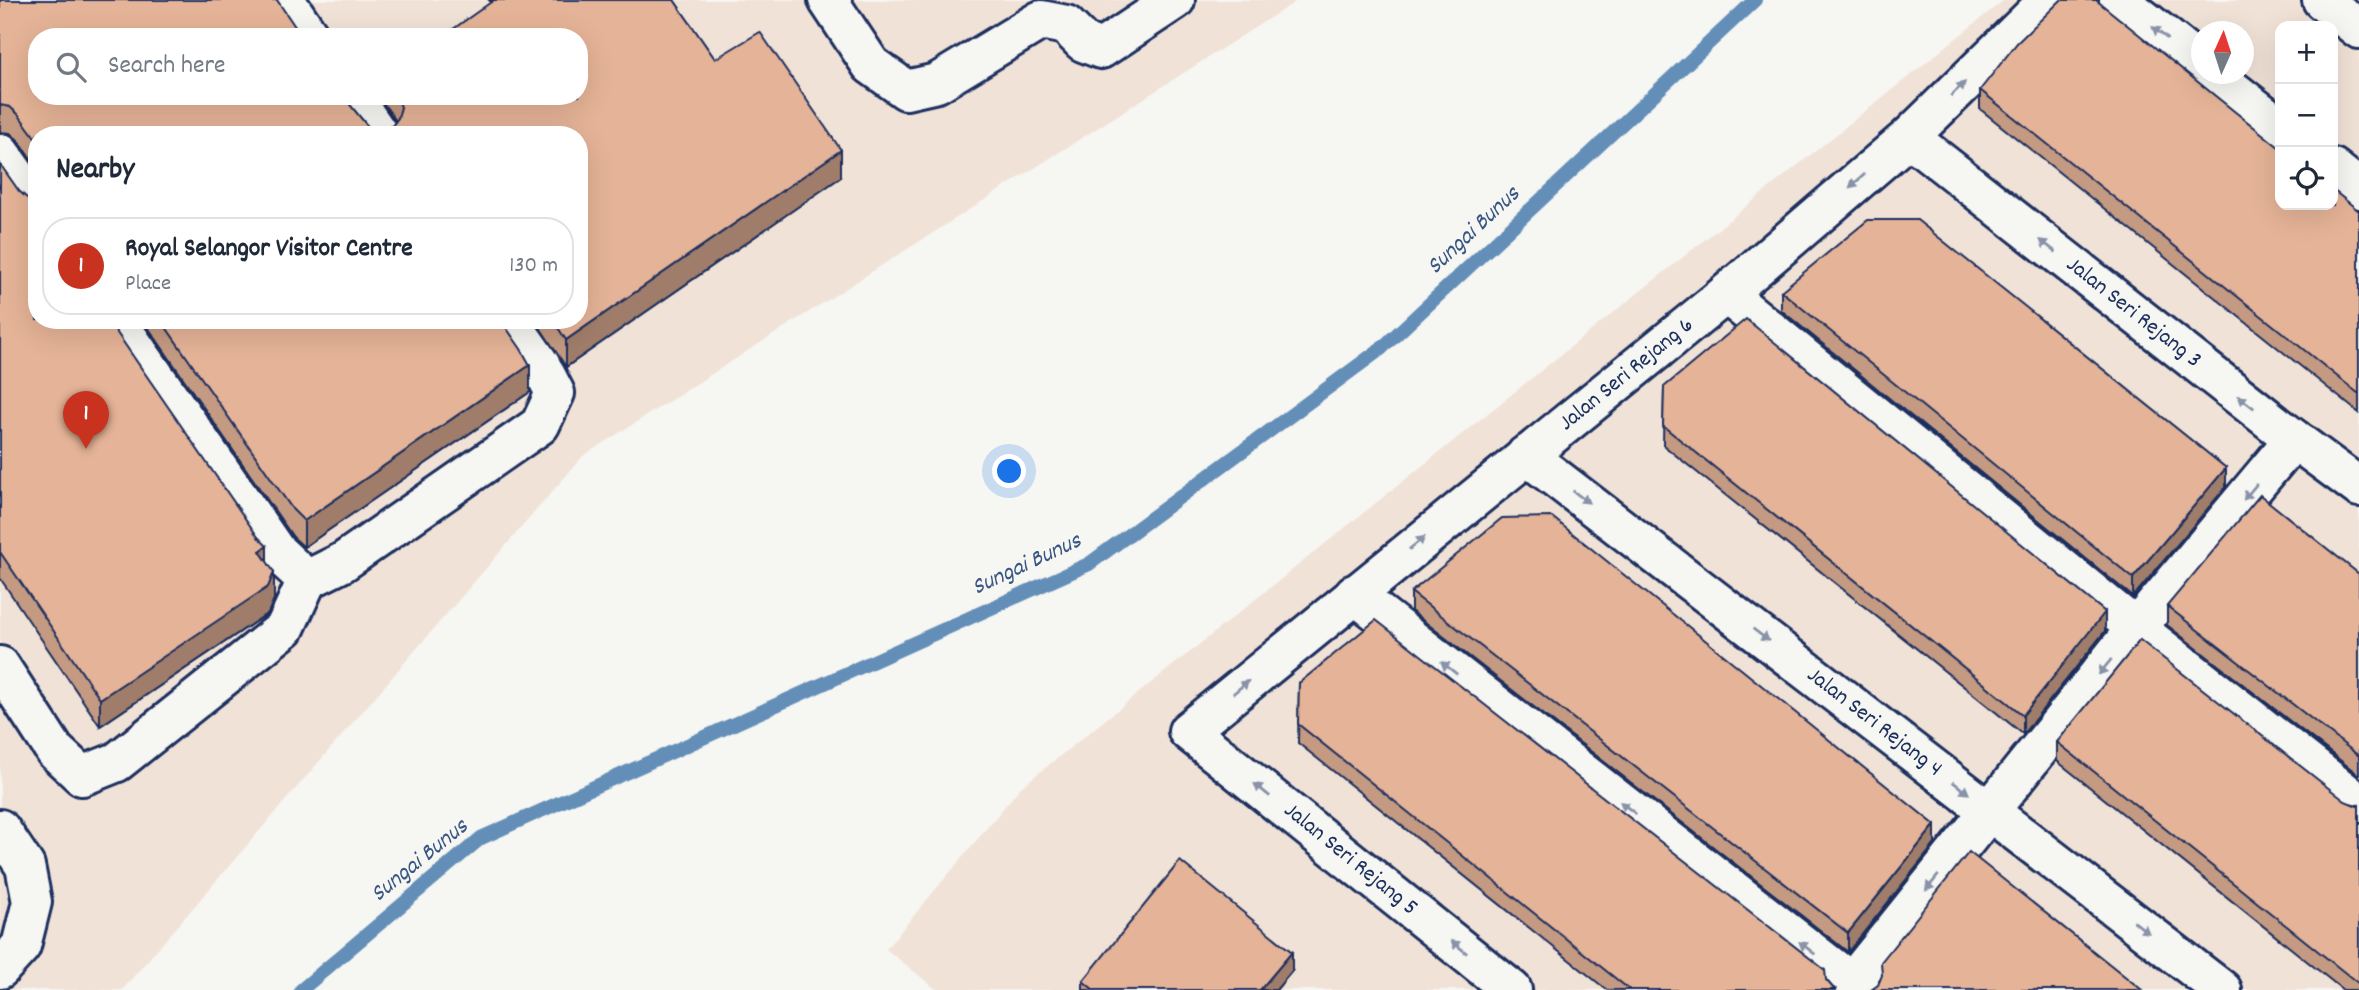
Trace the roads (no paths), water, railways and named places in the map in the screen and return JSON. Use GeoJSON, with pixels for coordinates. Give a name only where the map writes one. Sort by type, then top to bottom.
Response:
{"type":"FeatureCollection","features":[{"type":"Feature","properties":{"kind":"street"},"geometry":{"type":"LineString","coordinates":[[285,0],[304,28]]}},
{"type":"Feature","properties":{"kind":"street"},"geometry":{"type":"LineString","coordinates":[[828,0],[871,65],[906,90],[937,83],[1041,20],[1066,25],[1083,42],[1101,50],[1175,0]]}},
{"type":"Feature","properties":{"kind":"street","name":"Jalan Seri Rejang 6"},"geometry":{"type":"LineString","coordinates":[[1188,731],[1726,294],[1909,137],[2049,0]]}},
{"type":"Feature","properties":{"kind":"street"},"geometry":{"type":"LineString","coordinates":[[2119,0],[2191,56]]}},
{"type":"Feature","properties":{"kind":"street"},"geometry":{"type":"LineString","coordinates":[[2322,0],[2359,29]]}},
{"type":"Feature","properties":{"kind":"street"},"geometry":{"type":"LineString","coordinates":[[2225,84],[2275,123]]}},
{"type":"Feature","properties":{"kind":"street"},"geometry":{"type":"LineString","coordinates":[[358,105],[373,126]]}},
{"type":"Feature","properties":{"kind":"street","name":"Jalan Seri Rejang 3"},"geometry":{"type":"LineString","coordinates":[[1909,137],[2294,439],[2352,468]]}},
{"type":"Feature","properties":{"kind":"street"},"geometry":{"type":"LineString","coordinates":[[0,153],[28,192]]}},
{"type":"Feature","properties":{"kind":"street"},"geometry":{"type":"LineString","coordinates":[[2338,172],[2359,189]]}},
{"type":"Feature","properties":{"kind":"street"},"geometry":{"type":"LineString","coordinates":[[1726,294],[2136,628],[2359,803]]}},
{"type":"Feature","properties":{"kind":"street"},"geometry":{"type":"LineString","coordinates":[[122,329],[276,551],[307,580]]}},
{"type":"Feature","properties":{"kind":"street"},"geometry":{"type":"LineString","coordinates":[[0,666],[55,751],[82,776],[117,762],[285,628],[307,580],[343,562],[540,425],[555,393],[540,364],[515,329]]}},
{"type":"Feature","properties":{"kind":"street"},"geometry":{"type":"LineString","coordinates":[[1354,594],[1853,988],[2136,628],[2294,439]]}},
{"type":"Feature","properties":{"kind":"street","name":"Jalan Seri Rejang 4"},"geometry":{"type":"LineString","coordinates":[[1527,455],[2222,990]]}},
{"type":"Feature","properties":{"kind":"street","name":"Jalan Seri Rejang 5"},"geometry":{"type":"LineString","coordinates":[[1188,731],[1512,990]]}},
{"type":"Feature","properties":{"kind":"street"},"geometry":{"type":"LineString","coordinates":[[0,829],[25,866],[32,902],[21,946],[0,969]]}},
{"type":"Feature","properties":{"kind":"waterway","name":"Sungai Bunus"},"geometry":{"type":"LineString","coordinates":[[301,990],[481,838],[1089,564],[1382,348],[1755,0]]}},
{"type":"Feature","properties":{"kind":"place","name":"Royal Selangor Visitor Centre"},"geometry":{"type":"Point","coordinates":[86,449]}}]}
